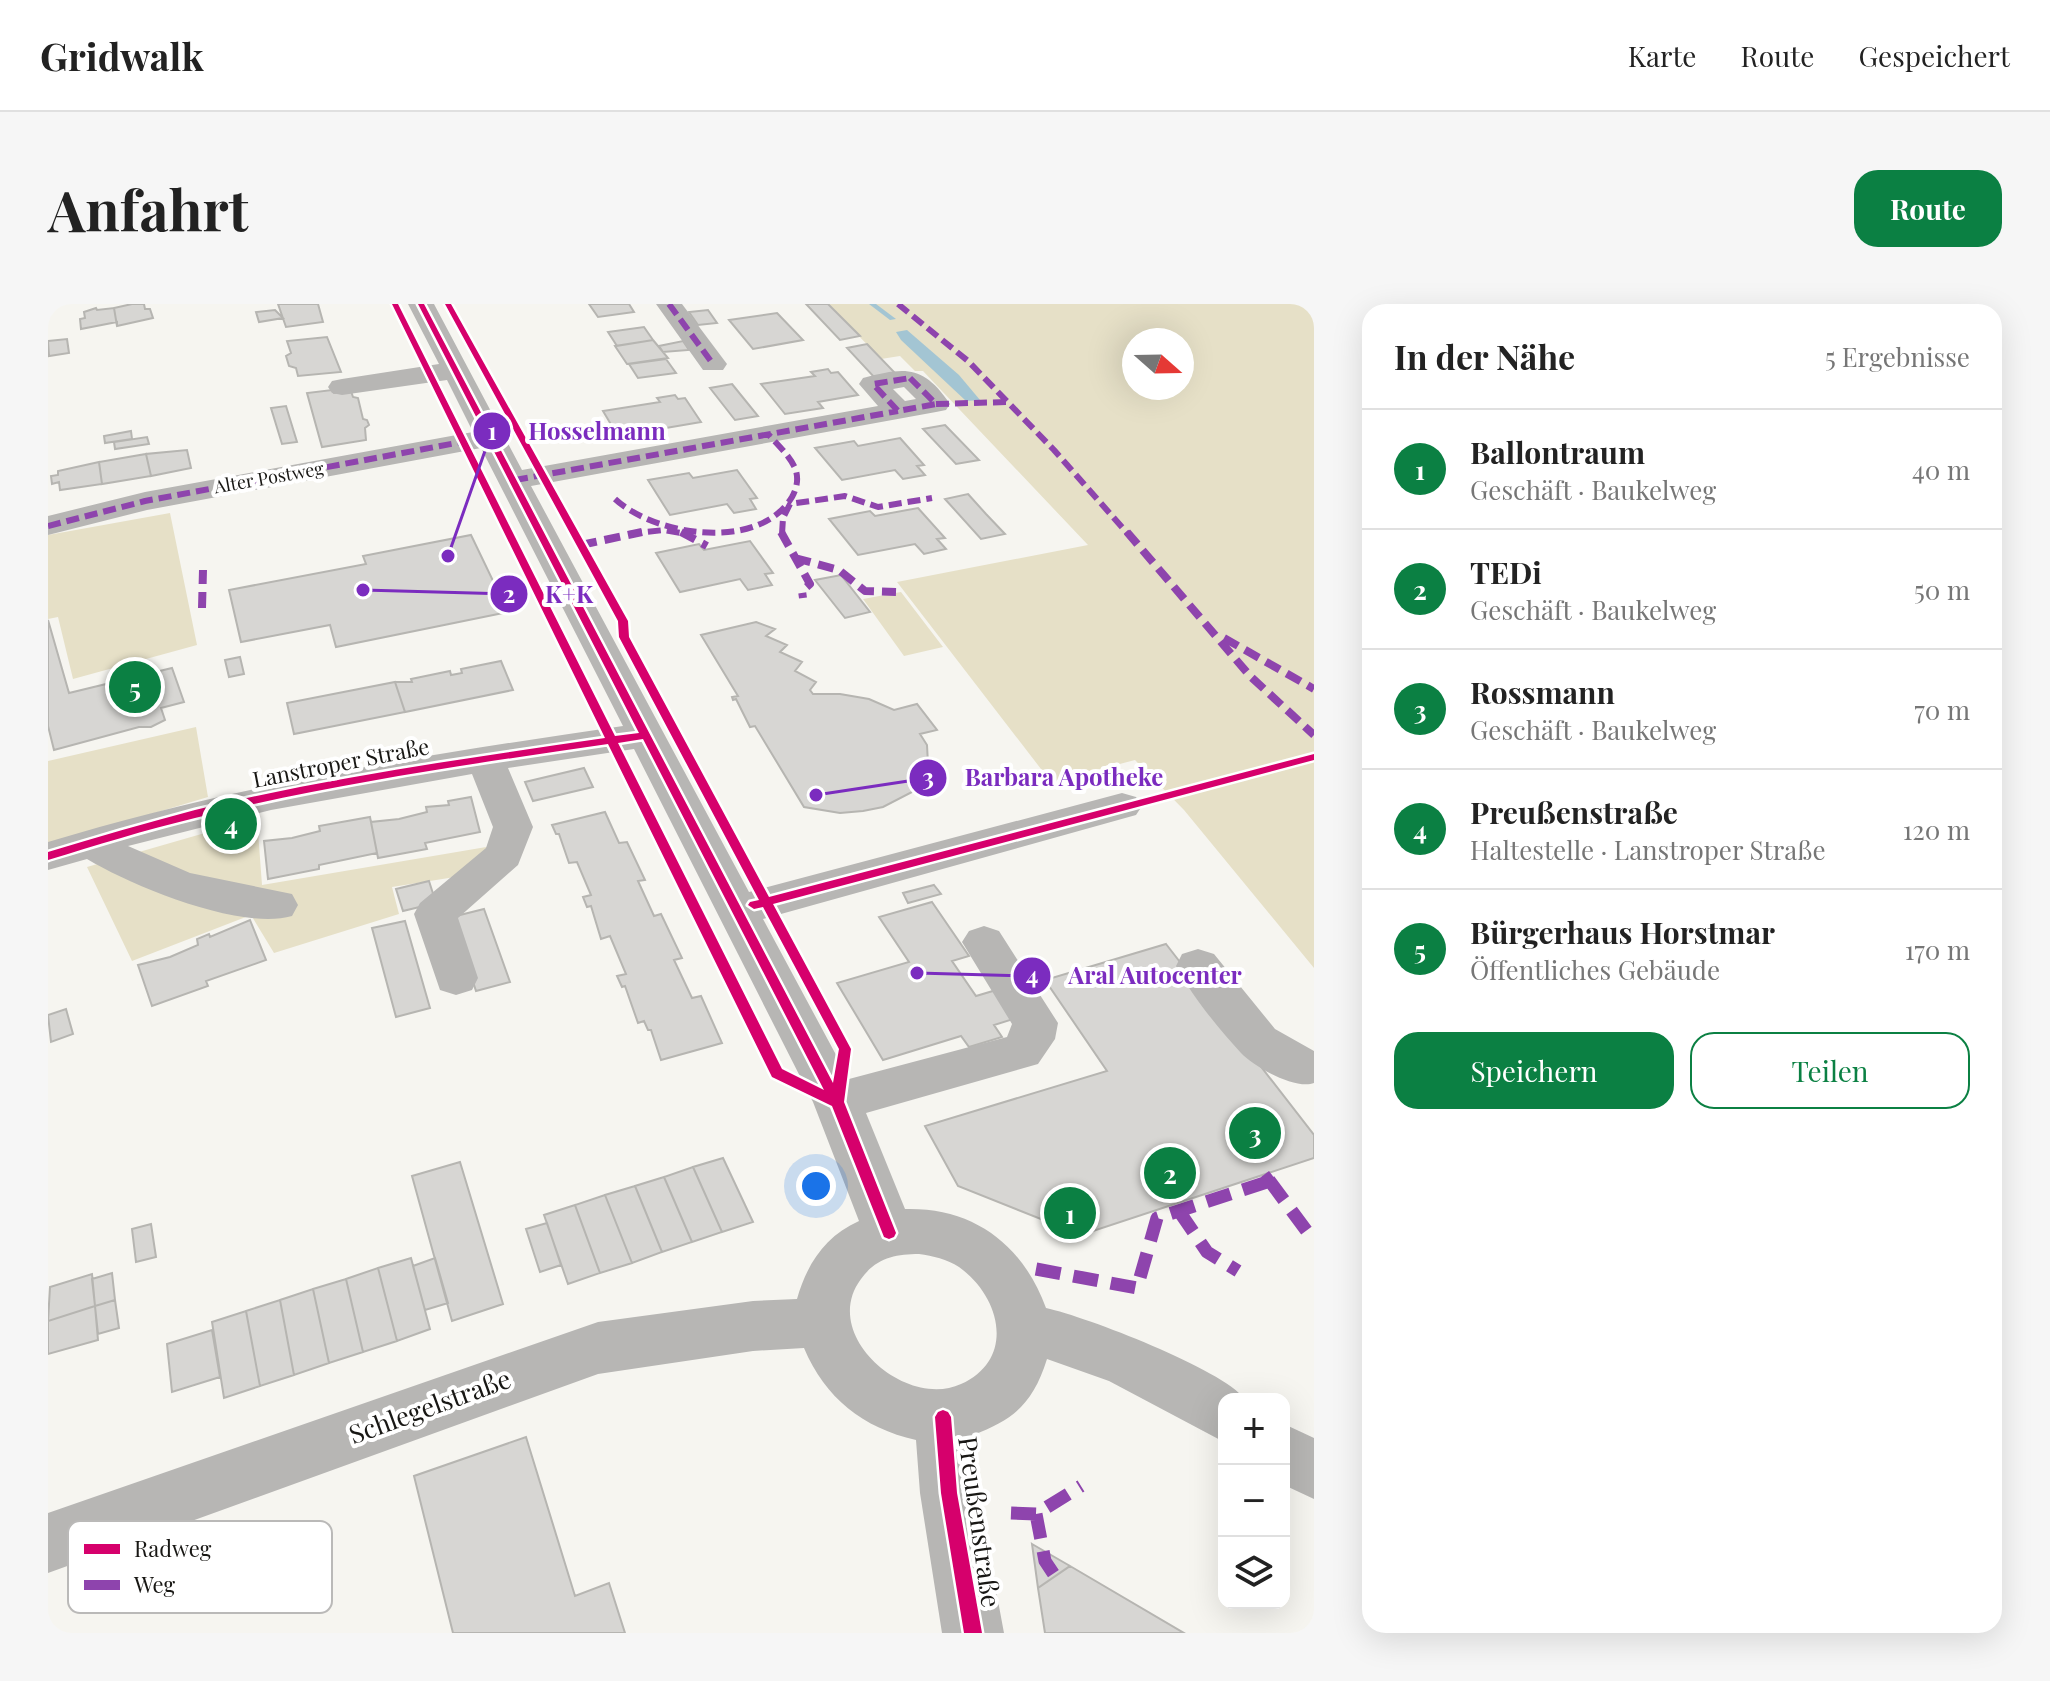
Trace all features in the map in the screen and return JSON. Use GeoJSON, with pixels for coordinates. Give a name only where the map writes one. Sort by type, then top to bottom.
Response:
{"type":"FeatureCollection","features":[{"type":"Feature","properties":{"kind":"street"},"geometry":{"type":"LineString","coordinates":[[421,304],[837,1102],[889,1233]]}},
{"type":"Feature","properties":{"kind":"street"},"geometry":{"type":"LineString","coordinates":[[669,304],[713,364]]}},
{"type":"Feature","properties":{"kind":"street"},"geometry":{"type":"LineString","coordinates":[[342,387],[456,370]]}},
{"type":"Feature","properties":{"kind":"street"},"geometry":{"type":"LineString","coordinates":[[515,480],[898,411]]}},
{"type":"Feature","properties":{"kind":"street","name":"Alter Postweg"},"geometry":{"type":"LineString","coordinates":[[48,526],[171,496],[491,437]]}},
{"type":"Feature","properties":{"kind":"street","name":"Lanstroper Straße"},"geometry":{"type":"LineString","coordinates":[[48,856],[216,807],[397,771],[647,735]]}},
{"type":"Feature","properties":{"kind":"street"},"geometry":{"type":"LineString","coordinates":[[456,978],[435,914],[504,855],[513,827],[485,758]]}},
{"type":"Feature","properties":{"kind":"street"},"geometry":{"type":"LineString","coordinates":[[739,910],[1122,806]]}},
{"type":"Feature","properties":{"kind":"street"},"geometry":{"type":"LineString","coordinates":[[90,842],[123,863],[176,887],[277,905]]}},
{"type":"Feature","properties":{"kind":"street"},"geometry":{"type":"LineString","coordinates":[[837,1102],[1022,1051],[1032,1039],[1035,1023],[984,942]]}},
{"type":"Feature","properties":{"kind":"street"},"geometry":{"type":"LineString","coordinates":[[1198,966],[1259,1042],[1304,1068]]}},
{"type":"Feature","properties":{"kind":"street"},"geometry":{"type":"LineString","coordinates":[[919,1231],[949,1237],[978,1251],[1002,1272],[1018,1299],[1025,1329],[1021,1360],[1005,1388],[977,1407],[943,1417],[909,1414],[877,1401],[850,1379],[831,1352],[823,1322],[825,1291],[838,1265],[860,1245],[889,1233],[919,1231]]}},
{"type":"Feature","properties":{"kind":"street","name":"Schlegelstraße"},"geometry":{"type":"LineString","coordinates":[[110,1521],[598,1348],[753,1326],[823,1322]]}},
{"type":"Feature","properties":{"kind":"street"},"geometry":{"type":"LineString","coordinates":[[1025,1329],[1100,1348],[1169,1381],[1218,1411]]}},
{"type":"Feature","properties":{"kind":"street","name":"Preußenstraße"},"geometry":{"type":"LineString","coordinates":[[943,1417],[949,1493],[973,1633]]}},
{"type":"Feature","properties":{"kind":"street"},"geometry":{"type":"LineString","coordinates":[[1290,1456],[1314,1470]]}},
{"type":"Feature","properties":{"kind":"street","name":"Schlegelstraße"},"geometry":{"type":"LineString","coordinates":[[48,1543],[68,1536]]}},
{"type":"Feature","properties":{"kind":"shaded area"},"geometry":{"type":"Polygon","coordinates":[[[828,304],[1314,304],[1314,968],[1184,810],[1135,760],[1051,782],[897,582],[1088,545],[923,371],[915,371],[900,356],[881,359],[828,304]]]}},
{"type":"Feature","properties":{"kind":"shaded area"},"geometry":{"type":"Polygon","coordinates":[[[170,513],[197,645],[73,679],[58,617],[48,619],[48,535],[170,513]]]}},
{"type":"Feature","properties":{"kind":"shaded area"},"geometry":{"type":"Polygon","coordinates":[[[901,592],[943,647],[904,656],[863,599],[901,592]]]}},
{"type":"Feature","properties":{"kind":"shaded area"},"geometry":{"type":"Polygon","coordinates":[[[196,727],[208,797],[48,845],[48,761],[196,727]]]}},
{"type":"Feature","properties":{"kind":"shaded area"},"geometry":{"type":"Polygon","coordinates":[[[257,818],[262,885],[498,845],[474,874],[392,887],[399,914],[274,953],[251,915],[132,961],[87,867],[257,818]]]}},
{"type":"Feature","properties":{"kind":"water"},"geometry":{"type":"Polygon","coordinates":[[[907,330],[959,375],[980,400],[966,401],[901,340],[896,332],[907,330]]]}},
{"type":"Feature","properties":{"kind":"building"},"geometry":{"type":"Polygon","coordinates":[[[144,304],[153,318],[117,326],[114,308],[144,304]]]}},
{"type":"Feature","properties":{"kind":"building"},"geometry":{"type":"Polygon","coordinates":[[[278,304],[318,304],[323,322],[286,327],[278,304]]]}},
{"type":"Feature","properties":{"kind":"building"},"geometry":{"type":"Polygon","coordinates":[[[589,304],[629,304],[634,312],[598,317],[589,304]]]}},
{"type":"Feature","properties":{"kind":"building"},"geometry":{"type":"Polygon","coordinates":[[[806,304],[828,304],[860,336],[840,340],[806,304]]]}},
{"type":"Feature","properties":{"kind":"building"},"geometry":{"type":"Polygon","coordinates":[[[114,308],[116,322],[81,329],[80,319],[85,318],[84,312],[114,308]]]}},
{"type":"Feature","properties":{"kind":"building"},"geometry":{"type":"Polygon","coordinates":[[[275,310],[283,318],[259,322],[256,312],[275,310]]]}},
{"type":"Feature","properties":{"kind":"building"},"geometry":{"type":"Polygon","coordinates":[[[708,310],[717,323],[698,325],[689,312],[708,310]]]}},
{"type":"Feature","properties":{"kind":"building"},"geometry":{"type":"Polygon","coordinates":[[[777,313],[803,340],[753,349],[729,320],[777,313]]]}},
{"type":"Feature","properties":{"kind":"building"},"geometry":{"type":"Polygon","coordinates":[[[644,327],[653,340],[617,346],[608,332],[644,327]]]}},
{"type":"Feature","properties":{"kind":"building"},"geometry":{"type":"Polygon","coordinates":[[[327,337],[341,372],[298,376],[296,368],[289,366],[286,356],[291,353],[287,341],[327,337]]]}},
{"type":"Feature","properties":{"kind":"building"},"geometry":{"type":"Polygon","coordinates":[[[67,339],[69,353],[49,356],[48,341],[67,339]]]}},
{"type":"Feature","properties":{"kind":"building"},"geometry":{"type":"Polygon","coordinates":[[[653,340],[668,358],[627,364],[615,346],[653,340]]]}},
{"type":"Feature","properties":{"kind":"building"},"geometry":{"type":"Polygon","coordinates":[[[683,341],[689,350],[663,352],[659,346],[683,341]]]}},
{"type":"Feature","properties":{"kind":"building"},"geometry":{"type":"Polygon","coordinates":[[[867,344],[895,373],[874,377],[847,348],[867,344]]]}},
{"type":"Feature","properties":{"kind":"building"},"geometry":{"type":"Polygon","coordinates":[[[666,359],[676,373],[638,378],[629,364],[666,359]]]}},
{"type":"Feature","properties":{"kind":"building"},"geometry":{"type":"Polygon","coordinates":[[[828,369],[831,373],[838,372],[858,395],[818,402],[823,408],[785,414],[761,384],[815,376],[811,372],[828,369]]]}},
{"type":"Feature","properties":{"kind":"building"},"geometry":{"type":"Polygon","coordinates":[[[732,384],[758,416],[735,420],[710,388],[732,384]]]}},
{"type":"Feature","properties":{"kind":"building"},"geometry":{"type":"Polygon","coordinates":[[[332,390],[334,393],[351,391],[353,397],[358,398],[363,419],[369,425],[365,428],[366,440],[322,447],[307,393],[332,390]]]}},
{"type":"Feature","properties":{"kind":"building"},"geometry":{"type":"Polygon","coordinates":[[[675,395],[678,399],[685,398],[701,422],[660,429],[664,436],[622,443],[603,411],[660,402],[657,398],[675,395]]]}},
{"type":"Feature","properties":{"kind":"building"},"geometry":{"type":"Polygon","coordinates":[[[286,406],[297,442],[282,444],[271,408],[286,406]]]}},
{"type":"Feature","properties":{"kind":"building"},"geometry":{"type":"Polygon","coordinates":[[[945,425],[979,460],[956,464],[923,429],[945,425]]]}},
{"type":"Feature","properties":{"kind":"building"},"geometry":{"type":"Polygon","coordinates":[[[131,431],[132,439],[105,443],[104,436],[131,431]]]}},
{"type":"Feature","properties":{"kind":"building"},"geometry":{"type":"Polygon","coordinates":[[[147,437],[149,444],[115,449],[114,442],[147,437]]]}},
{"type":"Feature","properties":{"kind":"building"},"geometry":{"type":"Polygon","coordinates":[[[900,438],[924,465],[917,466],[925,475],[903,479],[895,470],[842,480],[815,448],[854,441],[858,446],[900,438]]]}},
{"type":"Feature","properties":{"kind":"building"},"geometry":{"type":"Polygon","coordinates":[[[187,450],[191,468],[151,476],[146,454],[187,450]]]}},
{"type":"Feature","properties":{"kind":"building"},"geometry":{"type":"Polygon","coordinates":[[[146,454],[151,476],[102,484],[99,462],[146,454]]]}},
{"type":"Feature","properties":{"kind":"building"},"geometry":{"type":"Polygon","coordinates":[[[99,462],[102,484],[60,490],[59,482],[52,484],[51,476],[58,475],[58,471],[99,462]]]}},
{"type":"Feature","properties":{"kind":"building"},"geometry":{"type":"Polygon","coordinates":[[[737,470],[757,498],[750,499],[756,509],[734,513],[727,504],[670,515],[648,480],[689,473],[693,478],[737,470]]]}},
{"type":"Feature","properties":{"kind":"building"},"geometry":{"type":"Polygon","coordinates":[[[968,494],[1005,534],[981,539],[945,499],[968,494]]]}},
{"type":"Feature","properties":{"kind":"building"},"geometry":{"type":"Polygon","coordinates":[[[918,508],[945,538],[937,539],[946,549],[924,554],[915,544],[858,555],[829,519],[870,511],[875,516],[918,508]]]}},
{"type":"Feature","properties":{"kind":"building"},"geometry":{"type":"Polygon","coordinates":[[[471,535],[508,612],[336,647],[330,625],[241,642],[229,590],[366,564],[363,556],[471,535]]]}},
{"type":"Feature","properties":{"kind":"building"},"geometry":{"type":"Polygon","coordinates":[[[750,541],[773,573],[765,574],[772,585],[748,590],[740,579],[680,592],[656,553],[699,544],[704,550],[750,541]]]}},
{"type":"Feature","properties":{"kind":"building"},"geometry":{"type":"Polygon","coordinates":[[[841,575],[870,612],[845,618],[815,580],[841,575]]]}},
{"type":"Feature","properties":{"kind":"building"},"geometry":{"type":"Polygon","coordinates":[[[48,620],[69,693],[172,668],[184,702],[161,708],[165,720],[151,727],[139,727],[54,750],[48,726],[48,620]]]}},
{"type":"Feature","properties":{"kind":"building"},"geometry":{"type":"Polygon","coordinates":[[[756,622],[775,629],[766,636],[787,645],[780,652],[802,662],[795,671],[816,682],[810,690],[813,694],[840,694],[869,699],[894,710],[917,704],[937,730],[920,734],[927,745],[928,764],[914,791],[883,807],[863,811],[840,813],[804,807],[755,726],[750,727],[736,699],[733,700],[732,697],[738,696],[701,635],[756,622]]]}},
{"type":"Feature","properties":{"kind":"building"},"geometry":{"type":"Polygon","coordinates":[[[240,657],[244,674],[229,677],[225,660],[240,657]]]}},
{"type":"Feature","properties":{"kind":"building"},"geometry":{"type":"Polygon","coordinates":[[[501,661],[513,690],[405,712],[395,682],[412,682],[411,679],[450,671],[451,675],[462,673],[461,669],[501,661]]]}},
{"type":"Feature","properties":{"kind":"building"},"geometry":{"type":"Polygon","coordinates":[[[395,682],[405,712],[294,734],[287,703],[395,682]]]}},
{"type":"Feature","properties":{"kind":"building"},"geometry":{"type":"Polygon","coordinates":[[[584,768],[593,787],[533,801],[525,782],[584,768]]]}},
{"type":"Feature","properties":{"kind":"building"},"geometry":{"type":"Polygon","coordinates":[[[471,797],[480,832],[425,843],[427,849],[378,858],[371,822],[427,812],[426,807],[449,805],[448,801],[471,797]]]}},
{"type":"Feature","properties":{"kind":"building"},"geometry":{"type":"Polygon","coordinates":[[[605,812],[619,843],[627,842],[645,880],[638,881],[654,916],[661,914],[682,958],[674,960],[692,998],[701,996],[722,1043],[661,1060],[651,1030],[644,1021],[638,1023],[625,986],[622,987],[617,976],[626,974],[610,936],[601,939],[591,906],[587,907],[583,897],[591,895],[577,862],[569,863],[559,834],[552,825],[605,812]]]}},
{"type":"Feature","properties":{"kind":"building"},"geometry":{"type":"Polygon","coordinates":[[[370,817],[377,853],[268,879],[264,841],[292,838],[320,831],[319,826],[370,817]]]}},
{"type":"Feature","properties":{"kind":"building"},"geometry":{"type":"Polygon","coordinates":[[[429,881],[436,903],[403,911],[396,889],[429,881]]]}},
{"type":"Feature","properties":{"kind":"building"},"geometry":{"type":"Polygon","coordinates":[[[934,885],[941,894],[908,903],[903,893],[934,885]]]}},
{"type":"Feature","properties":{"kind":"building"},"geometry":{"type":"Polygon","coordinates":[[[932,902],[969,956],[952,961],[976,996],[1003,988],[1023,1016],[994,1025],[1002,1037],[969,1047],[961,1036],[883,1060],[837,983],[909,962],[879,917],[932,902]]]}},
{"type":"Feature","properties":{"kind":"building"},"geometry":{"type":"Polygon","coordinates":[[[484,909],[510,982],[476,991],[452,917],[484,909]]]}},
{"type":"Feature","properties":{"kind":"building"},"geometry":{"type":"Polygon","coordinates":[[[250,920],[266,960],[206,981],[208,986],[152,1006],[138,965],[170,957],[198,945],[197,939],[209,934],[210,937],[250,920]]]}},
{"type":"Feature","properties":{"kind":"building"},"geometry":{"type":"Polygon","coordinates":[[[405,921],[430,1008],[396,1017],[372,928],[405,921]]]}},
{"type":"Feature","properties":{"kind":"building"},"geometry":{"type":"Polygon","coordinates":[[[1166,944],[1314,1135],[1314,1158],[1081,1235],[958,1186],[925,1126],[1107,1071],[1045,980],[1166,944]]]}},
{"type":"Feature","properties":{"kind":"building"},"geometry":{"type":"Polygon","coordinates":[[[66,1009],[73,1034],[51,1042],[48,1015],[66,1009]]]}},
{"type":"Feature","properties":{"kind":"building"},"geometry":{"type":"Polygon","coordinates":[[[723,1158],[753,1222],[722,1232],[693,1167],[723,1158]]]}},
{"type":"Feature","properties":{"kind":"building"},"geometry":{"type":"Polygon","coordinates":[[[460,1162],[503,1304],[452,1321],[412,1176],[460,1162]]]}},
{"type":"Feature","properties":{"kind":"building"},"geometry":{"type":"Polygon","coordinates":[[[693,1167],[722,1232],[692,1242],[664,1177],[693,1167]]]}},
{"type":"Feature","properties":{"kind":"building"},"geometry":{"type":"Polygon","coordinates":[[[664,1177],[692,1242],[662,1252],[635,1186],[664,1177]]]}},
{"type":"Feature","properties":{"kind":"building"},"geometry":{"type":"Polygon","coordinates":[[[635,1186],[662,1252],[632,1263],[605,1195],[635,1186]]]}},
{"type":"Feature","properties":{"kind":"building"},"geometry":{"type":"Polygon","coordinates":[[[605,1195],[632,1263],[600,1273],[575,1205],[605,1195]]]}},
{"type":"Feature","properties":{"kind":"building"},"geometry":{"type":"Polygon","coordinates":[[[575,1205],[600,1273],[568,1284],[544,1215],[575,1205]]]}},
{"type":"Feature","properties":{"kind":"building"},"geometry":{"type":"Polygon","coordinates":[[[547,1223],[561,1265],[540,1272],[526,1229],[547,1223]]]}},
{"type":"Feature","properties":{"kind":"building"},"geometry":{"type":"Polygon","coordinates":[[[151,1224],[156,1257],[136,1262],[132,1229],[151,1224]]]}},
{"type":"Feature","properties":{"kind":"building"},"geometry":{"type":"Polygon","coordinates":[[[411,1258],[430,1329],[397,1341],[378,1268],[411,1258]]]}},
{"type":"Feature","properties":{"kind":"building"},"geometry":{"type":"Polygon","coordinates":[[[435,1258],[448,1303],[425,1310],[413,1266],[435,1258]]]}},
{"type":"Feature","properties":{"kind":"building"},"geometry":{"type":"Polygon","coordinates":[[[378,1268],[397,1341],[363,1352],[346,1279],[378,1268]]]}},
{"type":"Feature","properties":{"kind":"building"},"geometry":{"type":"Polygon","coordinates":[[[112,1273],[115,1300],[95,1306],[92,1279],[112,1273]]]}},
{"type":"Feature","properties":{"kind":"building"},"geometry":{"type":"Polygon","coordinates":[[[92,1274],[95,1306],[48,1321],[50,1287],[92,1274]]]}},
{"type":"Feature","properties":{"kind":"building"},"geometry":{"type":"Polygon","coordinates":[[[346,1279],[363,1352],[329,1363],[313,1289],[346,1279]]]}},
{"type":"Feature","properties":{"kind":"building"},"geometry":{"type":"Polygon","coordinates":[[[313,1289],[329,1363],[294,1375],[280,1300],[313,1289]]]}},
{"type":"Feature","properties":{"kind":"building"},"geometry":{"type":"Polygon","coordinates":[[[115,1300],[119,1328],[98,1334],[95,1306],[115,1300]]]}},
{"type":"Feature","properties":{"kind":"building"},"geometry":{"type":"Polygon","coordinates":[[[280,1300],[294,1375],[260,1386],[246,1311],[280,1300]]]}},
{"type":"Feature","properties":{"kind":"building"},"geometry":{"type":"Polygon","coordinates":[[[95,1306],[98,1340],[48,1354],[48,1321],[95,1306]]]}},
{"type":"Feature","properties":{"kind":"building"},"geometry":{"type":"Polygon","coordinates":[[[246,1311],[260,1386],[224,1398],[212,1322],[246,1311]]]}},
{"type":"Feature","properties":{"kind":"building"},"geometry":{"type":"Polygon","coordinates":[[[212,1330],[220,1377],[172,1392],[167,1344],[212,1330]]]}},
{"type":"Feature","properties":{"kind":"building"},"geometry":{"type":"Polygon","coordinates":[[[526,1437],[575,1596],[609,1583],[625,1633],[453,1633],[414,1476],[526,1437]]]}},
{"type":"Feature","properties":{"kind":"building"},"geometry":{"type":"Polygon","coordinates":[[[1032,1544],[1070,1566],[1038,1588],[1032,1544]]]}},
{"type":"Feature","properties":{"kind":"building"},"geometry":{"type":"Polygon","coordinates":[[[1070,1566],[1184,1633],[1045,1633],[1038,1588],[1070,1566]]]}},
{"type":"Feature","properties":{"kind":"waterway"},"geometry":{"type":"LineString","coordinates":[[872,304],[892,319]]}},
{"type":"Feature","properties":{"kind":"marked path"},"geometry":{"type":"LineString","coordinates":[[669,304],[713,364]]}},
{"type":"Feature","properties":{"kind":"marked path"},"geometry":{"type":"LineString","coordinates":[[898,304],[968,361],[1054,450],[1250,676],[1314,735]]}},
{"type":"Feature","properties":{"kind":"marked path"},"geometry":{"type":"LineString","coordinates":[[515,480],[898,411],[873,384],[910,378],[936,404],[898,411]]}},
{"type":"Feature","properties":{"kind":"marked path"},"geometry":{"type":"LineString","coordinates":[[936,404],[1007,402]]}},
{"type":"Feature","properties":{"kind":"marked path"},"geometry":{"type":"LineString","coordinates":[[615,499],[642,519],[674,529],[725,531],[760,524],[787,506],[797,483],[792,464],[768,434]]}},
{"type":"Feature","properties":{"kind":"marked path"},"geometry":{"type":"LineString","coordinates":[[48,526],[145,501],[467,441]]}},
{"type":"Feature","properties":{"kind":"marked path"},"geometry":{"type":"LineString","coordinates":[[803,598],[802,591],[810,584],[787,547],[781,529],[790,504],[845,496],[878,507],[932,498]]}},
{"type":"Feature","properties":{"kind":"marked path"},"geometry":{"type":"LineString","coordinates":[[581,545],[664,530],[695,537],[707,546]]}},
{"type":"Feature","properties":{"kind":"marked path"},"geometry":{"type":"LineString","coordinates":[[795,558],[839,570],[865,591],[896,592]]}},
{"type":"Feature","properties":{"kind":"marked path"},"geometry":{"type":"LineString","coordinates":[[202,608],[203,570]]}},
{"type":"Feature","properties":{"kind":"marked path"},"geometry":{"type":"LineString","coordinates":[[1224,638],[1314,689]]}},
{"type":"Feature","properties":{"kind":"marked path"},"geometry":{"type":"LineString","coordinates":[[1265,1174],[1314,1241]]}},
{"type":"Feature","properties":{"kind":"marked path"},"geometry":{"type":"LineString","coordinates":[[1036,1269],[1137,1288],[1157,1218],[1270,1181]]}},
{"type":"Feature","properties":{"kind":"marked path"},"geometry":{"type":"LineString","coordinates":[[1179,1211],[1207,1252],[1238,1271]]}},
{"type":"Feature","properties":{"kind":"marked path"},"geometry":{"type":"LineString","coordinates":[[1011,1513],[1036,1514],[1081,1486]]}},
{"type":"Feature","properties":{"kind":"marked path"},"geometry":{"type":"LineString","coordinates":[[1036,1514],[1045,1561],[1055,1576]]}},
{"type":"Feature","properties":{"kind":"cycle path"},"geometry":{"type":"LineString","coordinates":[[395,304],[777,1073],[837,1102]]}},
{"type":"Feature","properties":{"kind":"cycle path"},"geometry":{"type":"LineString","coordinates":[[421,304],[837,1102],[889,1233]]}},
{"type":"Feature","properties":{"kind":"cycle path"},"geometry":{"type":"LineString","coordinates":[[448,304],[623,621],[624,637],[845,1049],[837,1102]]}},
{"type":"Feature","properties":{"kind":"cycle path"},"geometry":{"type":"LineString","coordinates":[[48,856],[196,814],[345,782],[647,735]]}},
{"type":"Feature","properties":{"kind":"cycle path"},"geometry":{"type":"LineString","coordinates":[[754,905],[1314,757]]}},
{"type":"Feature","properties":{"kind":"cycle path"},"geometry":{"type":"LineString","coordinates":[[943,1417],[949,1493],[973,1633]]}},
{"type":"Feature","properties":{"kind":"place","name":"Hosselmann"},"geometry":{"type":"Point","coordinates":[448,556]}},
{"type":"Feature","properties":{"kind":"place","name":"K+K"},"geometry":{"type":"Point","coordinates":[363,590]}},
{"type":"Feature","properties":{"kind":"place","name":"Bürgerhaus Horstmar"},"geometry":{"type":"Point","coordinates":[135,687]}},
{"type":"Feature","properties":{"kind":"place","name":"Barbara Apotheke"},"geometry":{"type":"Point","coordinates":[816,795]}},
{"type":"Feature","properties":{"kind":"place","name":"Preußenstraße"},"geometry":{"type":"Point","coordinates":[231,824]}},
{"type":"Feature","properties":{"kind":"place","name":"Aral Autocenter"},"geometry":{"type":"Point","coordinates":[917,973]}},
{"type":"Feature","properties":{"kind":"place","name":"Rossmann"},"geometry":{"type":"Point","coordinates":[1255,1133]}},
{"type":"Feature","properties":{"kind":"place","name":"TEDi"},"geometry":{"type":"Point","coordinates":[1170,1173]}},
{"type":"Feature","properties":{"kind":"place","name":"Ballontraum"},"geometry":{"type":"Point","coordinates":[1070,1213]}}]}
